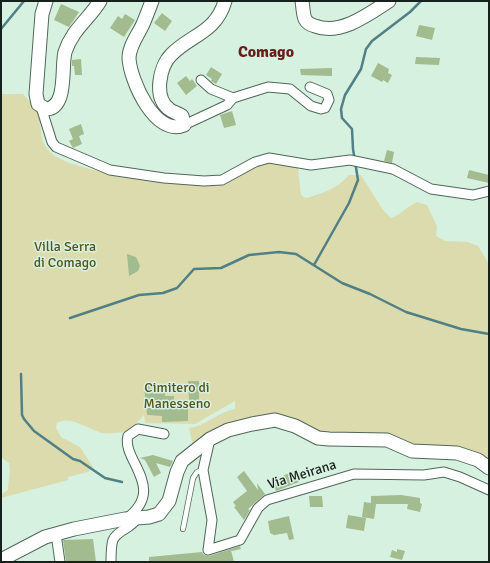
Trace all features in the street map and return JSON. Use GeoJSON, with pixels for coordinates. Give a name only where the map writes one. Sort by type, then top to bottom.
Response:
{"type":"FeatureCollection","features":[{"type":"Feature","properties":{"kind":"street"},"geometry":{"type":"LineString","coordinates":[[46,1],[42,14],[41,45],[36,88],[37,100],[41,106],[52,142],[56,147],[110,170],[164,178],[204,181],[222,180],[255,162],[269,158],[311,165],[350,160],[393,169],[431,189],[473,195],[489,191]]}},
{"type":"Feature","properties":{"kind":"street"},"geometry":{"type":"LineString","coordinates":[[41,106],[51,108],[58,102],[64,60],[69,42],[80,24],[100,1]]}},
{"type":"Feature","properties":{"kind":"street"},"geometry":{"type":"LineString","coordinates":[[152,1],[143,24],[132,45],[129,57],[131,69],[142,99],[152,113],[165,123],[180,126],[184,125],[227,105],[233,98],[261,88],[278,87],[290,89],[316,108],[325,108],[329,100],[327,94],[310,86]]}},
{"type":"Feature","properties":{"kind":"street"},"geometry":{"type":"LineString","coordinates":[[184,125],[182,116],[168,108],[160,93],[160,81],[164,65],[172,54],[203,33],[223,10],[225,1]]}},
{"type":"Feature","properties":{"kind":"street"},"geometry":{"type":"LineString","coordinates":[[302,1],[305,20],[310,24],[326,28],[337,28],[352,22],[389,1]]}},
{"type":"Feature","properties":{"kind":"street"},"geometry":{"type":"LineString","coordinates":[[201,80],[211,89],[233,98]]}},
{"type":"Feature","properties":{"kind":"street"},"geometry":{"type":"LineString","coordinates":[[1,560],[17,558],[45,537],[131,519],[150,517],[158,514],[164,509],[172,494],[179,466],[210,439],[228,430],[252,424],[275,420],[294,426],[318,438],[387,440],[412,451],[456,453],[478,460],[489,468]]}},
{"type":"Feature","properties":{"kind":"street"},"geometry":{"type":"LineString","coordinates":[[111,562],[113,541],[116,535],[132,526],[131,519],[143,494],[143,484],[140,471],[127,445],[128,436],[138,429],[164,434]]}},
{"type":"Feature","properties":{"kind":"street","name":"Via Meirana"},"geometry":{"type":"LineString","coordinates":[[210,439],[203,470],[212,520],[208,550],[240,540],[258,508],[267,500],[354,474],[424,475],[444,472],[460,477],[489,490]]}},
{"type":"Feature","properties":{"kind":"street"},"geometry":{"type":"LineString","coordinates":[[56,534],[60,562]]}},
{"type":"Feature","properties":{"kind":"lane"},"geometry":{"type":"LineString","coordinates":[[183,528],[193,478],[197,472],[203,470]]}},
{"type":"Feature","properties":{"kind":"green space"},"geometry":{"type":"Polygon","coordinates":[[[1,94],[23,94],[34,106],[39,115],[43,141],[50,152],[61,159],[79,166],[102,172],[154,181],[198,185],[218,183],[259,163],[276,162],[295,165],[298,169],[301,195],[306,198],[335,187],[349,175],[361,175],[383,210],[391,218],[417,202],[427,205],[437,226],[436,236],[445,241],[468,242],[478,246],[489,264],[489,463],[469,452],[327,439],[284,419],[193,446],[189,428],[201,425],[223,413],[235,409],[235,401],[195,424],[145,423],[144,415],[128,432],[102,433],[78,423],[62,421],[57,423],[56,428],[61,437],[80,447],[93,467],[88,472],[68,477],[68,480],[1,498],[2,494],[8,490],[10,470],[9,463],[1,457],[1,94]]]}},
{"type":"Feature","properties":{"kind":"building"},"geometry":{"type":"Polygon","coordinates":[[[61,4],[79,12],[69,27],[54,20],[61,4]]]}},
{"type":"Feature","properties":{"kind":"building"},"geometry":{"type":"Polygon","coordinates":[[[162,13],[172,21],[165,31],[154,23],[162,13]]]}},
{"type":"Feature","properties":{"kind":"building"},"geometry":{"type":"Polygon","coordinates":[[[125,14],[135,20],[124,37],[110,28],[118,16],[122,19],[125,14]]]}},
{"type":"Feature","properties":{"kind":"building"},"geometry":{"type":"Polygon","coordinates":[[[419,25],[435,28],[432,40],[416,36],[419,25]]]}},
{"type":"Feature","properties":{"kind":"building"},"geometry":{"type":"Polygon","coordinates":[[[416,57],[440,58],[439,65],[415,64],[416,57]]]}},
{"type":"Feature","properties":{"kind":"building"},"geometry":{"type":"Polygon","coordinates":[[[81,59],[82,75],[75,75],[72,60],[81,59]]]}},
{"type":"Feature","properties":{"kind":"building"},"geometry":{"type":"Polygon","coordinates":[[[378,63],[389,69],[388,73],[392,75],[388,83],[383,80],[382,82],[371,76],[378,63]]]}},
{"type":"Feature","properties":{"kind":"building"},"geometry":{"type":"Polygon","coordinates":[[[211,67],[222,74],[216,84],[206,75],[211,67]]]}},
{"type":"Feature","properties":{"kind":"building"},"geometry":{"type":"Polygon","coordinates":[[[332,68],[332,76],[301,75],[300,69],[332,68]]]}},
{"type":"Feature","properties":{"kind":"building"},"geometry":{"type":"Polygon","coordinates":[[[186,76],[190,81],[192,79],[197,86],[186,95],[177,83],[186,76]]]}},
{"type":"Feature","properties":{"kind":"building"},"geometry":{"type":"Polygon","coordinates":[[[232,111],[236,125],[224,128],[220,115],[232,111]]]}},
{"type":"Feature","properties":{"kind":"building"},"geometry":{"type":"Polygon","coordinates":[[[81,124],[84,134],[79,136],[82,144],[73,148],[69,141],[73,139],[69,129],[81,124]]]}},
{"type":"Feature","properties":{"kind":"building"},"geometry":{"type":"Polygon","coordinates":[[[387,150],[394,152],[392,163],[384,161],[387,150]]]}},
{"type":"Feature","properties":{"kind":"building"},"geometry":{"type":"Polygon","coordinates":[[[469,170],[489,175],[489,183],[467,178],[469,170]]]}},
{"type":"Feature","properties":{"kind":"building"},"geometry":{"type":"Polygon","coordinates":[[[127,254],[136,257],[140,266],[138,271],[129,276],[127,254]]]}},
{"type":"Feature","properties":{"kind":"building"},"geometry":{"type":"Polygon","coordinates":[[[188,381],[199,381],[199,409],[194,408],[189,399],[188,381]]]}},
{"type":"Feature","properties":{"kind":"building"},"geometry":{"type":"Polygon","coordinates":[[[165,385],[165,396],[174,396],[174,401],[188,401],[188,421],[162,422],[162,416],[147,415],[144,386],[165,385]]]}},
{"type":"Feature","properties":{"kind":"building"},"geometry":{"type":"Polygon","coordinates":[[[153,455],[173,461],[170,467],[156,463],[161,473],[154,477],[145,460],[140,458],[153,455]]]}},
{"type":"Feature","properties":{"kind":"building"},"geometry":{"type":"Polygon","coordinates":[[[244,471],[258,490],[257,483],[265,494],[248,509],[250,510],[244,520],[234,507],[236,506],[233,502],[247,491],[237,477],[244,471]]]}},
{"type":"Feature","properties":{"kind":"building"},"geometry":{"type":"Polygon","coordinates":[[[291,473],[292,475],[297,474],[299,482],[276,491],[273,483],[286,480],[284,475],[291,473]]]}},
{"type":"Feature","properties":{"kind":"building"},"geometry":{"type":"Polygon","coordinates":[[[401,495],[420,498],[420,503],[422,504],[420,512],[407,509],[408,504],[376,504],[374,519],[362,517],[364,502],[371,503],[371,496],[401,495]]]}},
{"type":"Feature","properties":{"kind":"building"},"geometry":{"type":"Polygon","coordinates":[[[309,496],[322,496],[323,507],[310,507],[309,496]]]}},
{"type":"Feature","properties":{"kind":"building"},"geometry":{"type":"Polygon","coordinates":[[[348,515],[366,518],[364,531],[346,528],[348,515]]]}},
{"type":"Feature","properties":{"kind":"building"},"geometry":{"type":"Polygon","coordinates":[[[289,516],[294,539],[289,540],[287,533],[274,535],[270,533],[268,521],[289,516]]]}},
{"type":"Feature","properties":{"kind":"building"},"geometry":{"type":"Polygon","coordinates":[[[93,539],[96,562],[66,562],[63,540],[93,539]]]}},
{"type":"Feature","properties":{"kind":"building"},"geometry":{"type":"Polygon","coordinates":[[[240,546],[241,549],[231,550],[234,562],[149,562],[149,557],[202,552],[204,555],[209,556],[240,546]]]}},
{"type":"Feature","properties":{"kind":"building"},"geometry":{"type":"Polygon","coordinates":[[[397,549],[405,551],[402,560],[390,557],[392,550],[397,552],[397,549]]]}},
{"type":"Feature","properties":{"kind":"waterway"},"geometry":{"type":"LineString","coordinates":[[1,29],[24,1]]}},
{"type":"Feature","properties":{"kind":"waterway"},"geometry":{"type":"LineString","coordinates":[[314,265],[349,203],[358,180],[353,149],[352,129],[342,118],[341,109],[345,95],[361,69],[366,49],[372,41],[410,12],[421,1]]}},
{"type":"Feature","properties":{"kind":"waterway"},"geometry":{"type":"LineString","coordinates":[[70,318],[139,295],[163,293],[177,288],[194,269],[221,268],[249,255],[279,252],[296,254],[342,283],[370,294],[406,312],[461,329],[489,334]]}},
{"type":"Feature","properties":{"kind":"waterway"},"geometry":{"type":"LineString","coordinates":[[21,374],[22,415],[34,431],[73,459],[80,461],[105,478],[122,482]]}},
{"type":"Feature","properties":{"kind":"district","name":"Comago"},"geometry":{"type":"Point","coordinates":[266,53]}},
{"type":"Feature","properties":{"kind":"park label","name":"Villa Serra di Comago"},"geometry":{"type":"Point","coordinates":[65,256]}},
{"type":"Feature","properties":{"kind":"park label","name":"Cimitero di Manesseno"},"geometry":{"type":"Point","coordinates":[177,396]}}]}
